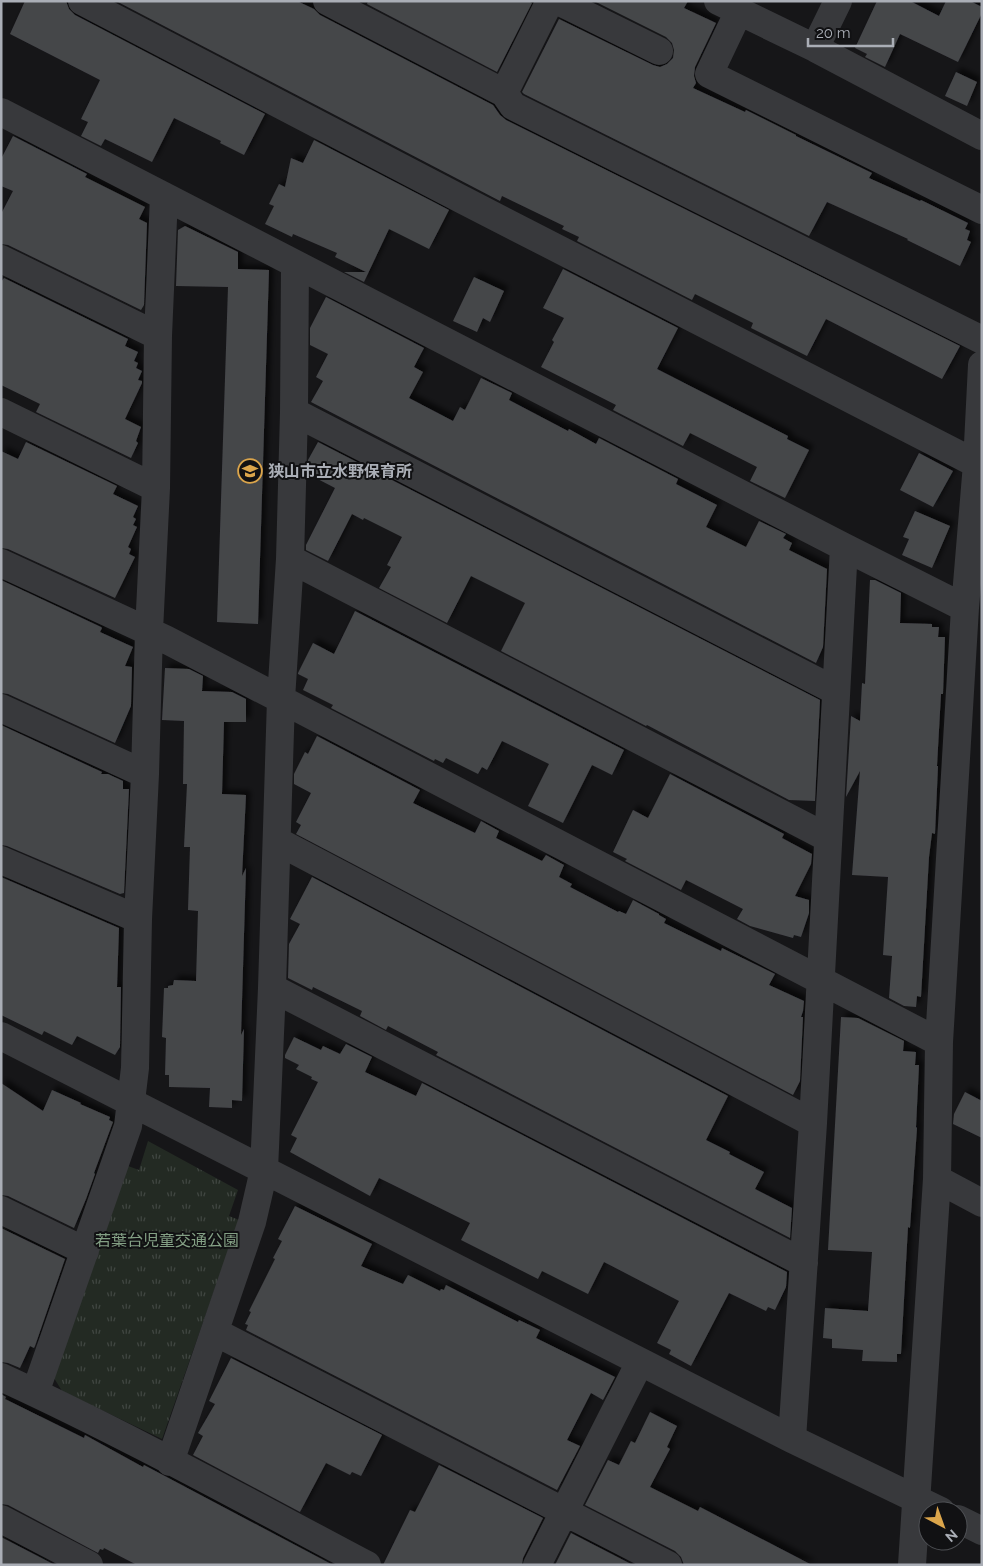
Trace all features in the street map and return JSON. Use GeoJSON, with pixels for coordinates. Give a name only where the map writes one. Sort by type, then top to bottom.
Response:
{"type":"FeatureCollection","features":[{"type":"Feature","properties":{"kind":"street"},"geometry":{"type":"LineString","coordinates":[[82,1],[977,464]]}},
{"type":"Feature","properties":{"kind":"street"},"geometry":{"type":"LineString","coordinates":[[327,1],[504,93],[513,106],[982,340]]}},
{"type":"Feature","properties":{"kind":"street"},"geometry":{"type":"LineString","coordinates":[[504,93],[550,1]]}},
{"type":"Feature","properties":{"kind":"street"},"geometry":{"type":"LineString","coordinates":[[558,1],[659,51]]}},
{"type":"Feature","properties":{"kind":"street"},"geometry":{"type":"LineString","coordinates":[[815,48],[838,1]]}},
{"type":"Feature","properties":{"kind":"street"},"geometry":{"type":"LineString","coordinates":[[982,136],[815,48],[729,6],[709,74],[982,210]]}},
{"type":"Feature","properties":{"kind":"street"},"geometry":{"type":"LineString","coordinates":[[1,112],[844,547],[966,608]]}},
{"type":"Feature","properties":{"kind":"street"},"geometry":{"type":"LineString","coordinates":[[35,1392],[128,1126],[135,1068],[138,919],[156,488],[158,336],[164,196]]}},
{"type":"Feature","properties":{"kind":"street"},"geometry":{"type":"LineString","coordinates":[[1,259],[158,336]]}},
{"type":"Feature","properties":{"kind":"street"},"geometry":{"type":"LineString","coordinates":[[170,1462],[252,1222],[264,1170],[281,699],[290,559],[294,412],[294,264]]}},
{"type":"Feature","properties":{"kind":"street"},"geometry":{"type":"LineString","coordinates":[[912,1565],[937,1179],[939,1042],[982,365]]}},
{"type":"Feature","properties":{"kind":"street"},"geometry":{"type":"LineString","coordinates":[[1,412],[156,488]]}},
{"type":"Feature","properties":{"kind":"street"},"geometry":{"type":"LineString","coordinates":[[294,412],[836,691]]}},
{"type":"Feature","properties":{"kind":"street"},"geometry":{"type":"LineString","coordinates":[[792,1439],[813,1123],[844,547]]}},
{"type":"Feature","properties":{"kind":"street"},"geometry":{"type":"LineString","coordinates":[[290,559],[828,838]]}},
{"type":"Feature","properties":{"kind":"street"},"geometry":{"type":"LineString","coordinates":[[1,563],[149,631],[939,1042]]}},
{"type":"Feature","properties":{"kind":"street"},"geometry":{"type":"LineString","coordinates":[[1,708],[145,774]]}},
{"type":"Feature","properties":{"kind":"street"},"geometry":{"type":"LineString","coordinates":[[277,841],[813,1123]]}},
{"type":"Feature","properties":{"kind":"street"},"geometry":{"type":"LineString","coordinates":[[1,860],[138,919]]}},
{"type":"Feature","properties":{"kind":"street"},"geometry":{"type":"LineString","coordinates":[[272,988],[804,1263]]}},
{"type":"Feature","properties":{"kind":"street"},"geometry":{"type":"LineString","coordinates":[[1,1036],[792,1439],[922,1501]]}},
{"type":"Feature","properties":{"kind":"street"},"geometry":{"type":"LineString","coordinates":[[937,1179],[982,1203]]}},
{"type":"Feature","properties":{"kind":"street"},"geometry":{"type":"LineString","coordinates":[[1,1210],[85,1251]]}},
{"type":"Feature","properties":{"kind":"street"},"geometry":{"type":"LineString","coordinates":[[215,1332],[668,1565]]}},
{"type":"Feature","properties":{"kind":"street"},"geometry":{"type":"LineString","coordinates":[[537,1565],[640,1362]]}},
{"type":"Feature","properties":{"kind":"street"},"geometry":{"type":"LineString","coordinates":[[1,1377],[35,1392],[367,1565]]}},
{"type":"Feature","properties":{"kind":"street"},"geometry":{"type":"LineString","coordinates":[[1,1519],[89,1565]]}},
{"type":"Feature","properties":{"kind":"street"},"geometry":{"type":"LineString","coordinates":[[968,1524],[982,1531]]}},
{"type":"Feature","properties":{"kind":"green space","name":"若葉台児童交通公園"},"geometry":{"type":"Polygon","coordinates":[[[148,1141],[238,1190],[229,1216],[239,1220],[162,1439],[62,1391],[54,1378],[128,1166],[139,1170],[148,1141]]]}},
{"type":"Feature","properties":{"kind":"building"},"geometry":{"type":"Polygon","coordinates":[[[25,1],[66,1],[69,9],[75,15],[265,114],[244,155],[220,143],[221,141],[174,118],[152,162],[105,139],[101,146],[81,136],[88,122],[81,119],[100,80],[10,34],[25,1]]]}},
{"type":"Feature","properties":{"kind":"building"},"geometry":{"type":"Polygon","coordinates":[[[116,1],[297,1],[314,9],[320,15],[493,105],[506,120],[960,346],[942,379],[826,319],[807,356],[751,328],[753,323],[695,294],[692,300],[577,241],[579,237],[562,229],[564,226],[502,196],[500,201],[116,1]]]}},
{"type":"Feature","properties":{"kind":"building"},"geometry":{"type":"Polygon","coordinates":[[[368,1],[528,1],[532,3],[497,72],[367,4],[368,1]]]}},
{"type":"Feature","properties":{"kind":"building"},"geometry":{"type":"Polygon","coordinates":[[[594,1],[688,1],[684,8],[716,23],[695,67],[694,76],[696,83],[693,88],[745,112],[746,110],[872,173],[869,178],[968,223],[965,229],[970,231],[967,240],[971,242],[960,266],[908,239],[827,202],[809,236],[524,94],[522,92],[559,19],[653,65],[660,67],[667,64],[673,58],[674,50],[672,43],[666,37],[594,1]]]}},
{"type":"Feature","properties":{"kind":"building"},"geometry":{"type":"Polygon","coordinates":[[[877,1],[910,1],[939,16],[946,1],[970,1],[982,7],[982,13],[958,62],[900,34],[885,67],[865,57],[867,54],[855,48],[877,1]]]}},
{"type":"Feature","properties":{"kind":"building"},"geometry":{"type":"Polygon","coordinates":[[[956,72],[977,82],[967,106],[945,96],[956,72]]]}},
{"type":"Feature","properties":{"kind":"building"},"geometry":{"type":"Polygon","coordinates":[[[13,136],[87,174],[85,177],[145,207],[139,219],[147,223],[144,305],[141,310],[8,245],[1,244],[1,214],[13,191],[1,186],[1,159],[13,136]]]}},
{"type":"Feature","properties":{"kind":"building"},"geometry":{"type":"Polygon","coordinates":[[[314,140],[449,210],[429,249],[389,229],[364,282],[344,272],[366,272],[335,257],[337,253],[293,234],[292,237],[265,224],[274,206],[269,204],[279,184],[285,187],[291,158],[303,163],[314,140]]]}},
{"type":"Feature","properties":{"kind":"building"},"geometry":{"type":"Polygon","coordinates":[[[185,226],[238,252],[238,269],[269,270],[258,624],[217,622],[228,287],[176,286],[178,230],[185,226]]]}},
{"type":"Feature","properties":{"kind":"building"},"geometry":{"type":"Polygon","coordinates":[[[563,269],[678,328],[657,369],[788,436],[787,439],[809,450],[785,498],[750,481],[757,467],[690,433],[683,446],[613,410],[616,405],[541,367],[554,342],[552,340],[564,318],[543,308],[563,269]]]}},
{"type":"Feature","properties":{"kind":"building"},"geometry":{"type":"Polygon","coordinates":[[[474,277],[504,291],[490,322],[483,318],[477,332],[453,321],[474,277]]]}},
{"type":"Feature","properties":{"kind":"building"},"geometry":{"type":"Polygon","coordinates":[[[4,278],[128,339],[125,346],[138,352],[134,361],[138,363],[136,368],[142,371],[138,380],[142,381],[142,383],[125,419],[141,427],[136,441],[138,443],[131,458],[36,412],[40,404],[1,385],[1,282],[4,278]]]}},
{"type":"Feature","properties":{"kind":"building"},"geometry":{"type":"Polygon","coordinates":[[[326,297],[424,348],[414,367],[423,372],[409,398],[453,421],[460,407],[465,410],[481,378],[512,393],[509,400],[568,431],[569,429],[596,444],[599,438],[678,479],[676,484],[717,505],[706,527],[746,547],[759,521],[786,534],[783,538],[792,543],[789,550],[827,569],[823,647],[816,663],[311,402],[323,381],[316,377],[328,354],[310,345],[310,328],[326,297]]]}},
{"type":"Feature","properties":{"kind":"building"},"geometry":{"type":"Polygon","coordinates":[[[26,442],[117,486],[113,494],[138,506],[133,517],[136,519],[133,525],[137,527],[128,547],[131,549],[129,554],[135,557],[115,598],[8,549],[1,548],[1,451],[18,459],[26,442]]]}},
{"type":"Feature","properties":{"kind":"building"},"geometry":{"type":"Polygon","coordinates":[[[318,442],[820,700],[815,801],[789,800],[501,651],[525,603],[471,576],[447,623],[379,588],[391,567],[387,565],[402,537],[364,518],[363,520],[352,514],[328,561],[306,550],[306,545],[335,488],[308,474],[308,460],[318,442]]]}},
{"type":"Feature","properties":{"kind":"building"},"geometry":{"type":"Polygon","coordinates":[[[919,453],[953,471],[933,507],[900,490],[919,453]]]}},
{"type":"Feature","properties":{"kind":"building"},"geometry":{"type":"Polygon","coordinates":[[[915,511],[950,526],[932,568],[902,555],[909,539],[903,537],[915,511]]]}},
{"type":"Feature","properties":{"kind":"building"},"geometry":{"type":"Polygon","coordinates":[[[1,580],[101,627],[100,632],[133,647],[125,666],[132,667],[131,706],[115,743],[8,694],[1,693],[1,580]]]}},
{"type":"Feature","properties":{"kind":"building"},"geometry":{"type":"Polygon","coordinates":[[[870,580],[875,580],[901,593],[900,623],[932,624],[932,627],[939,627],[938,637],[945,637],[935,834],[932,833],[929,857],[921,997],[917,996],[916,1007],[904,1006],[889,998],[892,956],[883,955],[888,877],[852,875],[860,771],[846,797],[851,716],[860,721],[862,683],[865,684],[870,580]]]}},
{"type":"Feature","properties":{"kind":"building"},"geometry":{"type":"Polygon","coordinates":[[[355,611],[624,750],[612,775],[592,765],[563,823],[528,806],[549,764],[502,741],[487,770],[482,767],[478,774],[446,758],[443,763],[435,759],[434,761],[331,708],[333,705],[303,690],[308,679],[298,673],[313,643],[334,654],[355,611]]]}},
{"type":"Feature","properties":{"kind":"building"},"geometry":{"type":"Polygon","coordinates":[[[165,668],[189,669],[203,676],[202,691],[232,692],[246,699],[246,722],[224,722],[222,794],[246,795],[242,876],[246,868],[241,1035],[244,1029],[242,1101],[232,1100],[232,1108],[209,1107],[210,1088],[169,1087],[169,1075],[165,1075],[166,1038],[162,1037],[164,988],[173,985],[174,980],[196,981],[198,911],[188,910],[190,847],[184,847],[187,784],[183,784],[184,721],[162,720],[165,668]]]}},
{"type":"Feature","properties":{"kind":"building"},"geometry":{"type":"Polygon","coordinates":[[[1,725],[102,772],[101,774],[108,774],[123,781],[123,789],[129,789],[124,893],[120,894],[1,845],[1,725]]]}},
{"type":"Feature","properties":{"kind":"building"},"geometry":{"type":"Polygon","coordinates":[[[317,736],[420,790],[413,803],[475,833],[481,821],[499,831],[496,838],[542,861],[546,855],[564,865],[559,877],[572,884],[570,887],[618,912],[626,914],[633,900],[666,919],[664,923],[721,951],[722,948],[775,974],[769,985],[804,1001],[801,1017],[803,1017],[800,1081],[793,1095],[296,834],[301,825],[296,822],[311,793],[294,784],[294,774],[305,752],[308,754],[317,736]]]}},
{"type":"Feature","properties":{"kind":"building"},"geometry":{"type":"Polygon","coordinates":[[[670,774],[784,834],[782,838],[812,854],[811,864],[795,896],[809,900],[809,913],[801,937],[794,935],[793,938],[750,926],[737,919],[743,909],[686,880],[681,890],[625,861],[627,859],[613,852],[633,810],[648,818],[670,774]]]}},
{"type":"Feature","properties":{"kind":"building"},"geometry":{"type":"Polygon","coordinates":[[[1,877],[119,928],[117,987],[121,987],[120,1047],[115,1055],[77,1036],[72,1045],[44,1031],[42,1035],[1,1015],[1,877]]]}},
{"type":"Feature","properties":{"kind":"building"},"geometry":{"type":"Polygon","coordinates":[[[312,877],[728,1096],[706,1140],[764,1172],[755,1189],[792,1208],[790,1238],[436,1055],[438,1052],[388,1026],[386,1030],[360,1016],[362,1011],[313,987],[312,990],[288,978],[289,944],[300,924],[290,919],[312,877]]]}},
{"type":"Feature","properties":{"kind":"building"},"geometry":{"type":"Polygon","coordinates":[[[841,1017],[858,1018],[904,1041],[903,1051],[916,1052],[915,1065],[919,1065],[917,1128],[910,1228],[908,1227],[901,1354],[897,1354],[897,1362],[862,1361],[863,1350],[832,1348],[832,1339],[823,1338],[825,1308],[868,1311],[872,1252],[828,1250],[841,1017]]]}},
{"type":"Feature","properties":{"kind":"building"},"geometry":{"type":"Polygon","coordinates":[[[294,1037],[321,1050],[323,1046],[340,1054],[346,1044],[372,1057],[365,1072],[416,1096],[422,1083],[787,1272],[786,1287],[775,1310],[768,1307],[766,1311],[729,1293],[691,1366],[669,1354],[671,1350],[657,1343],[679,1301],[604,1262],[588,1294],[542,1271],[538,1279],[461,1240],[470,1223],[379,1178],[370,1196],[290,1152],[297,1138],[291,1135],[318,1082],[296,1069],[299,1065],[285,1058],[294,1037]]]}},
{"type":"Feature","properties":{"kind":"building"},"geometry":{"type":"Polygon","coordinates":[[[1,1083],[43,1111],[52,1090],[110,1117],[109,1120],[113,1122],[74,1228],[8,1196],[1,1195],[1,1083]]]}},
{"type":"Feature","properties":{"kind":"building"},"geometry":{"type":"Polygon","coordinates":[[[965,1092],[982,1101],[982,1138],[953,1124],[954,1114],[965,1092]]]}},
{"type":"Feature","properties":{"kind":"building"},"geometry":{"type":"Polygon","coordinates":[[[295,1206],[372,1244],[361,1266],[403,1284],[408,1275],[440,1291],[441,1289],[444,1290],[446,1285],[518,1322],[519,1320],[540,1330],[536,1338],[615,1377],[603,1400],[591,1393],[567,1440],[580,1446],[557,1490],[246,1330],[248,1325],[245,1324],[251,1312],[249,1311],[275,1259],[273,1258],[282,1241],[278,1239],[295,1206]]]}},
{"type":"Feature","properties":{"kind":"building"},"geometry":{"type":"Polygon","coordinates":[[[1,1228],[65,1259],[35,1346],[34,1348],[30,1346],[20,1368],[1,1362],[1,1228]]]}},
{"type":"Feature","properties":{"kind":"building"},"geometry":{"type":"Polygon","coordinates":[[[231,1358],[382,1435],[361,1476],[352,1472],[350,1475],[326,1463],[300,1512],[193,1455],[203,1436],[198,1433],[215,1404],[209,1401],[231,1358]]]}},
{"type":"Feature","properties":{"kind":"building"},"geometry":{"type":"Polygon","coordinates":[[[1,1394],[6,1397],[5,1399],[84,1438],[85,1435],[333,1565],[137,1565],[104,1548],[103,1550],[100,1549],[98,1553],[8,1505],[1,1504],[1,1394]]]}},
{"type":"Feature","properties":{"kind":"building"},"geometry":{"type":"Polygon","coordinates":[[[650,1412],[677,1426],[667,1447],[670,1449],[650,1487],[698,1511],[700,1507],[812,1565],[684,1565],[681,1557],[675,1551],[585,1505],[608,1460],[619,1465],[631,1441],[635,1443],[650,1412]]]}},
{"type":"Feature","properties":{"kind":"building"},"geometry":{"type":"Polygon","coordinates":[[[439,1465],[543,1518],[523,1558],[522,1565],[383,1565],[410,1510],[415,1512],[439,1465]]]}},
{"type":"Feature","properties":{"kind":"building"},"geometry":{"type":"Polygon","coordinates":[[[571,1533],[633,1565],[555,1565],[571,1533]]]}},
{"type":"Feature","properties":{"kind":"building"},"geometry":{"type":"Polygon","coordinates":[[[1,1537],[55,1565],[1,1565],[1,1537]]]}},
{"type":"Feature","properties":{"kind":"place","name":"狭山市立水野保育所"},"geometry":{"type":"Point","coordinates":[250,471]}}]}
